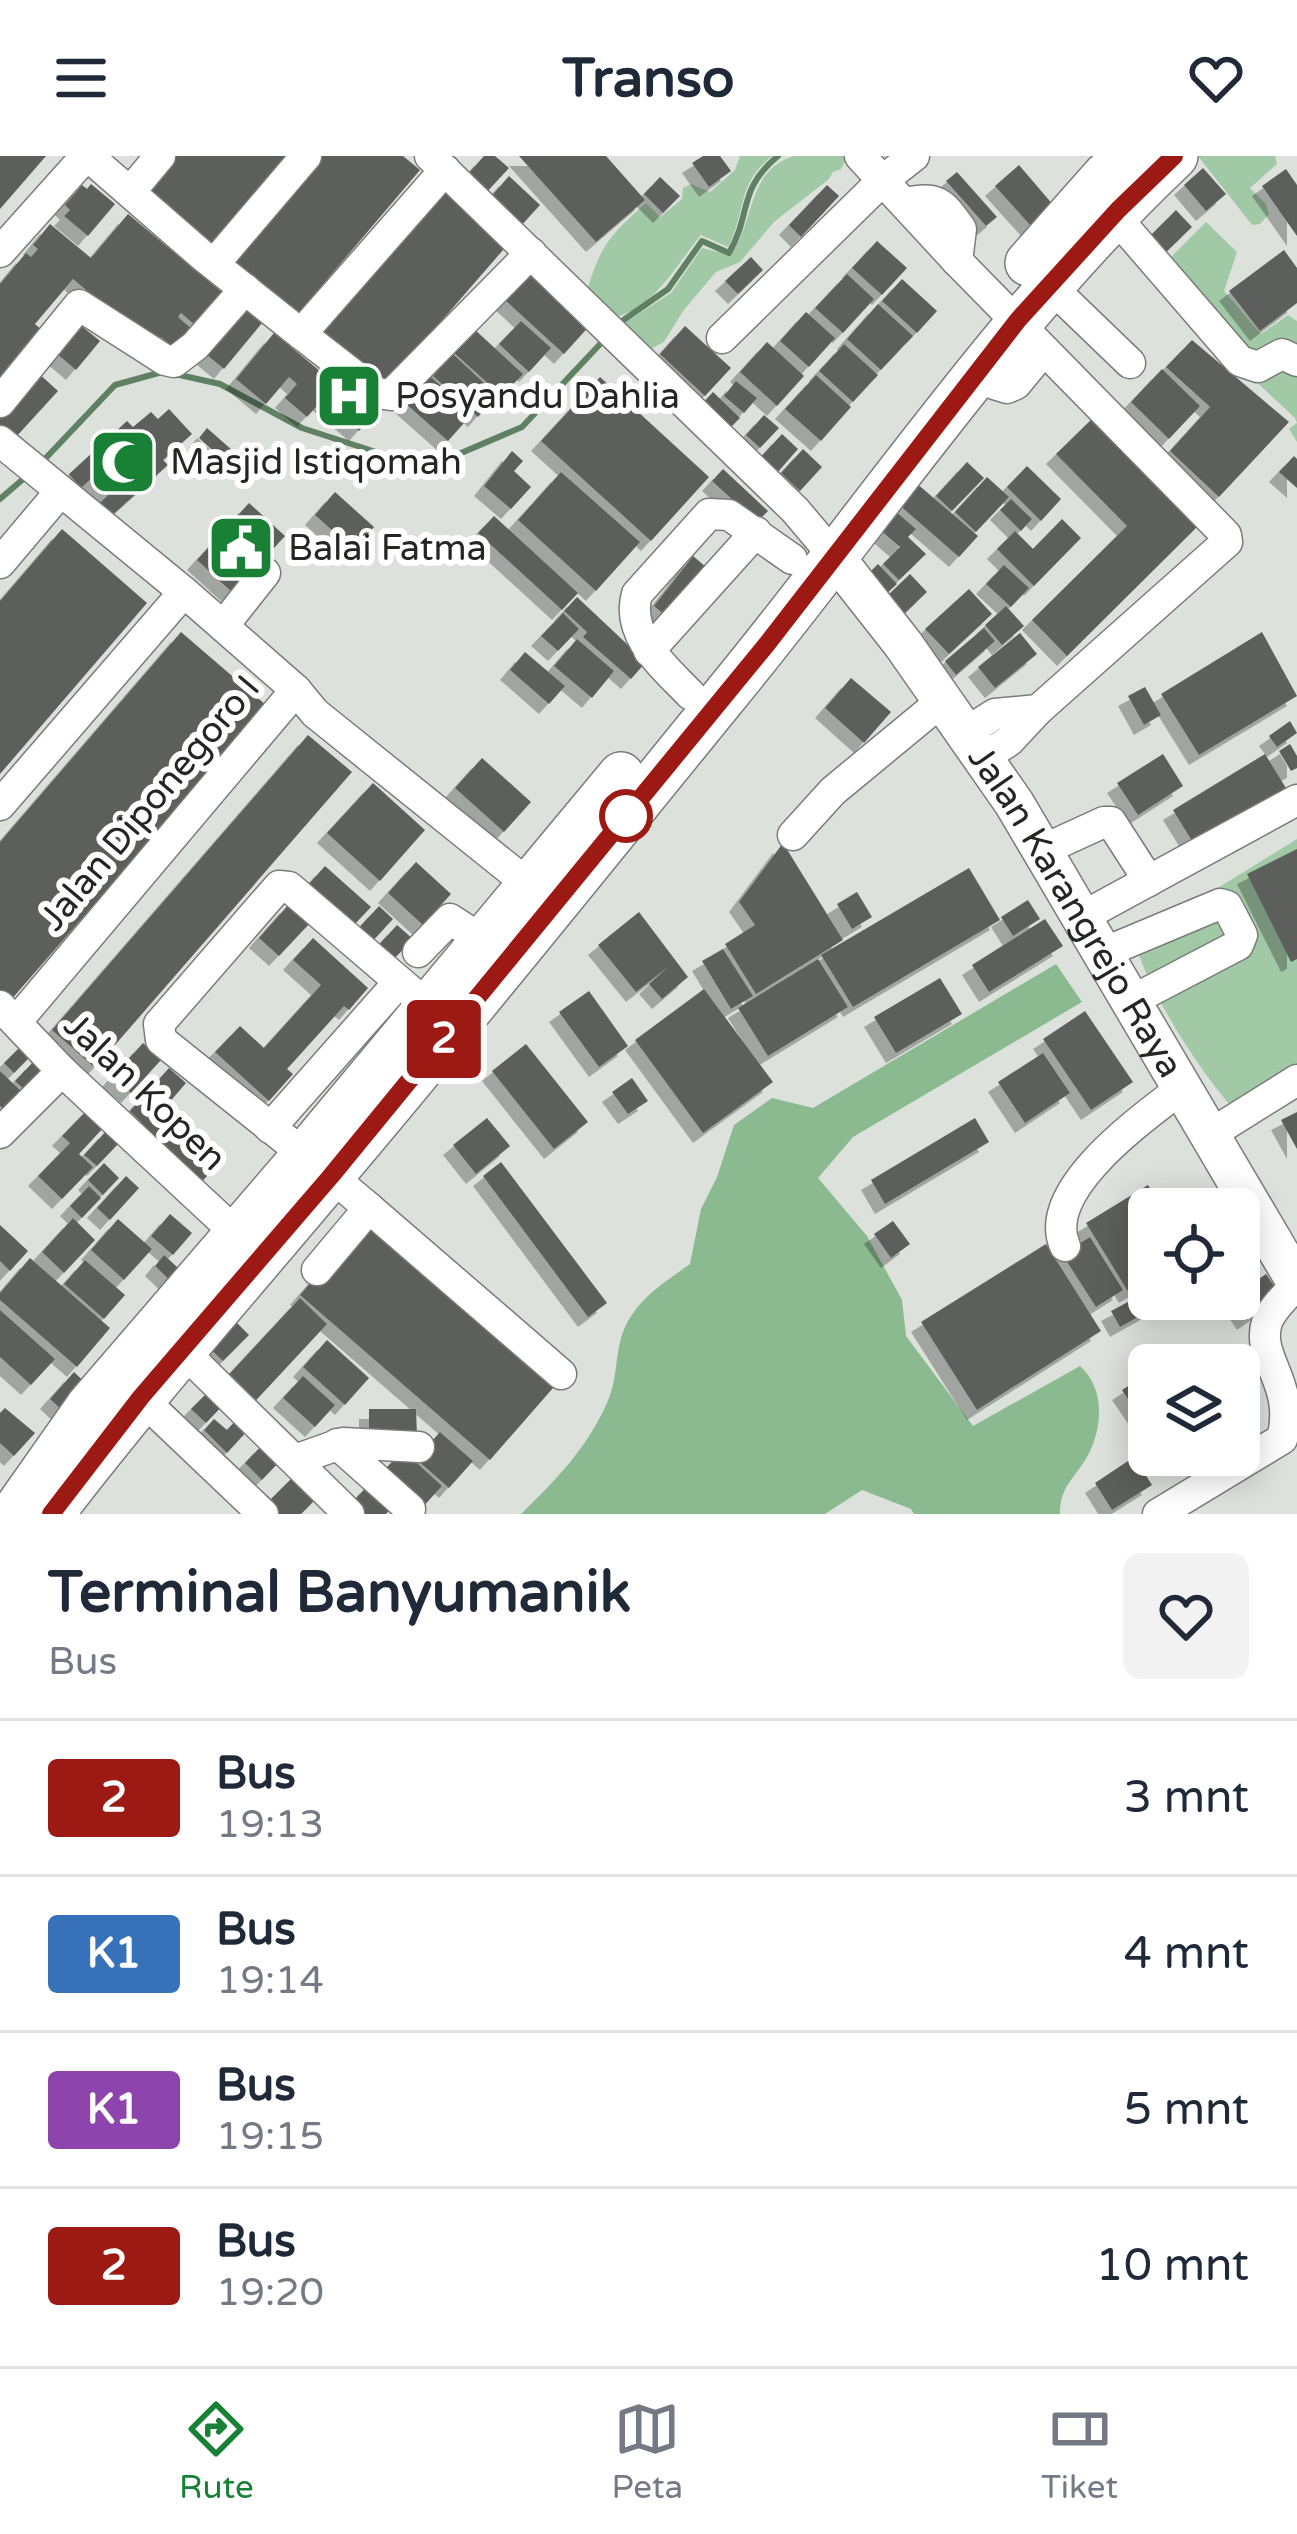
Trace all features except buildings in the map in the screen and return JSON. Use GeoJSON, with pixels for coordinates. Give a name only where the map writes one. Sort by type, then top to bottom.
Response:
{"type":"FeatureCollection","features":[{"type":"Feature","properties":{"kind":"highway"},"geometry":{"type":"LineString","coordinates":[[50,1514],[182,1350],[302,1153],[413,994],[541,895],[690,694],[1020,323],[1108,175],[1174,156]]}},
{"type":"Feature","properties":{"kind":"highway"},"geometry":{"type":"LineString","coordinates":[[13,1514],[89,1406],[302,1153],[767,644],[820,547],[1020,323],[1048,285],[1108,175]]}},
{"type":"Feature","properties":{"kind":"main road","name":"Jalan Karangrejo Raya"},"geometry":{"type":"LineString","coordinates":[[820,547],[942,700],[1043,850],[1297,1284]]}},
{"type":"Feature","properties":{"kind":"street"},"geometry":{"type":"LineString","coordinates":[[0,252],[87,156],[244,289],[377,393],[388,396],[531,253]]}},
{"type":"Feature","properties":{"kind":"street"},"geometry":{"type":"LineString","coordinates":[[130,193],[160,156]]}},
{"type":"Feature","properties":{"kind":"street"},"geometry":{"type":"LineString","coordinates":[[214,264],[306,156]]}},
{"type":"Feature","properties":{"kind":"street"},"geometry":{"type":"LineString","coordinates":[[860,156],[956,261],[1226,535],[1227,542],[1009,740],[974,746]]}},
{"type":"Feature","properties":{"kind":"street"},"geometry":{"type":"LineString","coordinates":[[722,338],[882,181],[914,156]]}},
{"type":"Feature","properties":{"kind":"street"},"geometry":{"type":"LineString","coordinates":[[301,334],[437,163],[614,332],[820,547]]}},
{"type":"Feature","properties":{"kind":"street"},"geometry":{"type":"LineString","coordinates":[[1108,175],[1240,361],[1258,367],[1282,354],[1297,361]]}},
{"type":"Feature","properties":{"kind":"street"},"geometry":{"type":"LineString","coordinates":[[1048,285],[1130,363]]}},
{"type":"Feature","properties":{"kind":"street"},"geometry":{"type":"LineString","coordinates":[[0,402],[80,304],[175,362],[244,289]]}},
{"type":"Feature","properties":{"kind":"street"},"geometry":{"type":"LineString","coordinates":[[0,562],[27,472],[541,895]]}},
{"type":"Feature","properties":{"kind":"street"},"geometry":{"type":"LineString","coordinates":[[690,694],[650,651],[636,623],[637,594],[709,514],[729,515],[756,532],[820,547]]}},
{"type":"Feature","properties":{"kind":"street"},"geometry":{"type":"LineString","coordinates":[[650,651],[756,532]]}},
{"type":"Feature","properties":{"kind":"street"},"geometry":{"type":"LineString","coordinates":[[223,626],[265,573]]}},
{"type":"Feature","properties":{"kind":"street"},"geometry":{"type":"LineString","coordinates":[[179,598],[223,626],[300,701]]}},
{"type":"Feature","properties":{"kind":"street"},"geometry":{"type":"LineString","coordinates":[[0,805],[179,598]]}},
{"type":"Feature","properties":{"kind":"street"},"geometry":{"type":"LineString","coordinates":[[793,835],[833,791],[942,700]]}},
{"type":"Feature","properties":{"kind":"street","name":"Jalan Diponegoro I"},"geometry":{"type":"LineString","coordinates":[[8,1014],[300,701]]}},
{"type":"Feature","properties":{"kind":"street"},"geometry":{"type":"LineString","coordinates":[[1082,917],[1297,800]]}},
{"type":"Feature","properties":{"kind":"street"},"geometry":{"type":"LineString","coordinates":[[1043,850],[1111,822],[1150,880]]}},
{"type":"Feature","properties":{"kind":"street"},"geometry":{"type":"LineString","coordinates":[[413,994],[289,887],[275,889],[157,1031],[161,1040],[370,1208],[561,1374]]}},
{"type":"Feature","properties":{"kind":"street"},"geometry":{"type":"LineString","coordinates":[[1103,953],[1220,904],[1227,906],[1242,935],[1238,945],[1131,1001]]}},
{"type":"Feature","properties":{"kind":"street"},"geometry":{"type":"LineString","coordinates":[[418,952],[450,919],[482,940]]}},
{"type":"Feature","properties":{"kind":"street","name":"Jalan Kopen"},"geometry":{"type":"LineString","coordinates":[[8,1014],[62,1071],[237,1234]]}},
{"type":"Feature","properties":{"kind":"street"},"geometry":{"type":"LineString","coordinates":[[0,1133],[62,1071]]}},
{"type":"Feature","properties":{"kind":"street"},"geometry":{"type":"LineString","coordinates":[[1210,1135],[1297,1080]]}},
{"type":"Feature","properties":{"kind":"street"},"geometry":{"type":"LineString","coordinates":[[1066,1246],[1059,1228],[1069,1192],[1132,1128],[1182,1088]]}},
{"type":"Feature","properties":{"kind":"street"},"geometry":{"type":"LineString","coordinates":[[317,1270],[370,1208]]}},
{"type":"Feature","properties":{"kind":"street"},"geometry":{"type":"LineString","coordinates":[[1158,1514],[1282,1439],[1294,1419],[1294,1403],[1266,1334],[1267,1321],[1297,1284]]}},
{"type":"Feature","properties":{"kind":"street"},"geometry":{"type":"LineString","coordinates":[[182,1350],[349,1514]]}},
{"type":"Feature","properties":{"kind":"street"},"geometry":{"type":"LineString","coordinates":[[141,1397],[263,1514]]}},
{"type":"Feature","properties":{"kind":"street"},"geometry":{"type":"LineString","coordinates":[[295,1460],[338,1444],[419,1447]]}},
{"type":"Feature","properties":{"kind":"street"},"geometry":{"type":"LineString","coordinates":[[338,1444],[410,1510]]}},
{"type":"Feature","properties":{"kind":"green space"},"geometry":{"type":"Polygon","coordinates":[[[740,156],[772,156],[752,177],[728,247],[701,235],[650,297],[609,318],[586,294],[601,253],[614,234],[646,203],[660,217],[682,199],[683,188],[691,184],[710,192],[735,170],[740,156]]]}},
{"type":"Feature","properties":{"kind":"green space"},"geometry":{"type":"Polygon","coordinates":[[[794,156],[848,156],[841,169],[774,222],[740,262],[716,272],[664,342],[647,351],[620,326],[671,293],[702,248],[731,255],[760,185],[779,163],[794,156]]]}},
{"type":"Feature","properties":{"kind":"green space"},"geometry":{"type":"Polygon","coordinates":[[[1198,156],[1275,156],[1277,164],[1250,188],[1269,214],[1260,224],[1252,225],[1198,156]]]}},
{"type":"Feature","properties":{"kind":"green space"},"geometry":{"type":"Polygon","coordinates":[[[1206,222],[1237,252],[1224,291],[1261,334],[1288,315],[1297,321],[1297,423],[1235,362],[1167,261],[1206,222]]]}},
{"type":"Feature","properties":{"kind":"green space"},"geometry":{"type":"Polygon","coordinates":[[[1297,839],[1297,1069],[1230,1105],[1174,1027],[1134,940],[1297,839]]]}},
{"type":"Feature","properties":{"kind":"green space"},"geometry":{"type":"Polygon","coordinates":[[[1056,964],[1082,1002],[853,1137],[818,1178],[867,1236],[902,1300],[906,1336],[973,1426],[1080,1366],[1088,1375],[1099,1408],[1097,1432],[1066,1489],[1060,1514],[914,1514],[862,1490],[825,1514],[521,1514],[570,1463],[599,1419],[613,1387],[621,1338],[632,1314],[690,1264],[701,1209],[734,1125],[772,1098],[813,1108],[1056,964]]]}},
{"type":"Feature","properties":{"kind":"waterway"},"geometry":{"type":"LineString","coordinates":[[615,326],[668,289],[702,241],[729,253],[756,180],[778,156]]}},
{"type":"Feature","properties":{"kind":"waterway"},"geometry":{"type":"LineString","coordinates":[[175,374],[220,384],[302,428],[416,465],[440,462],[522,427],[603,341]]}},
{"type":"Feature","properties":{"kind":"waterway"},"geometry":{"type":"LineString","coordinates":[[43,461],[115,385],[162,372]]}},
{"type":"Feature","properties":{"kind":"waterway"},"geometry":{"type":"LineString","coordinates":[[0,499],[29,474]]}},
{"type":"Feature","properties":{"kind":"bus line","name":"2"},"geometry":{"type":"LineString","coordinates":[[51,1514],[141,1397],[331,1176],[767,644],[1018,320],[1174,156]]}},
{"type":"Feature","properties":{"kind":"place","name":"Posyandu Dahlia"},"geometry":{"type":"Point","coordinates":[349,396]}},
{"type":"Feature","properties":{"kind":"place","name":"Masjid Istiqomah"},"geometry":{"type":"Point","coordinates":[123,462]}},
{"type":"Feature","properties":{"kind":"place","name":"Balai Fatma"},"geometry":{"type":"Point","coordinates":[241,548]}}]}
